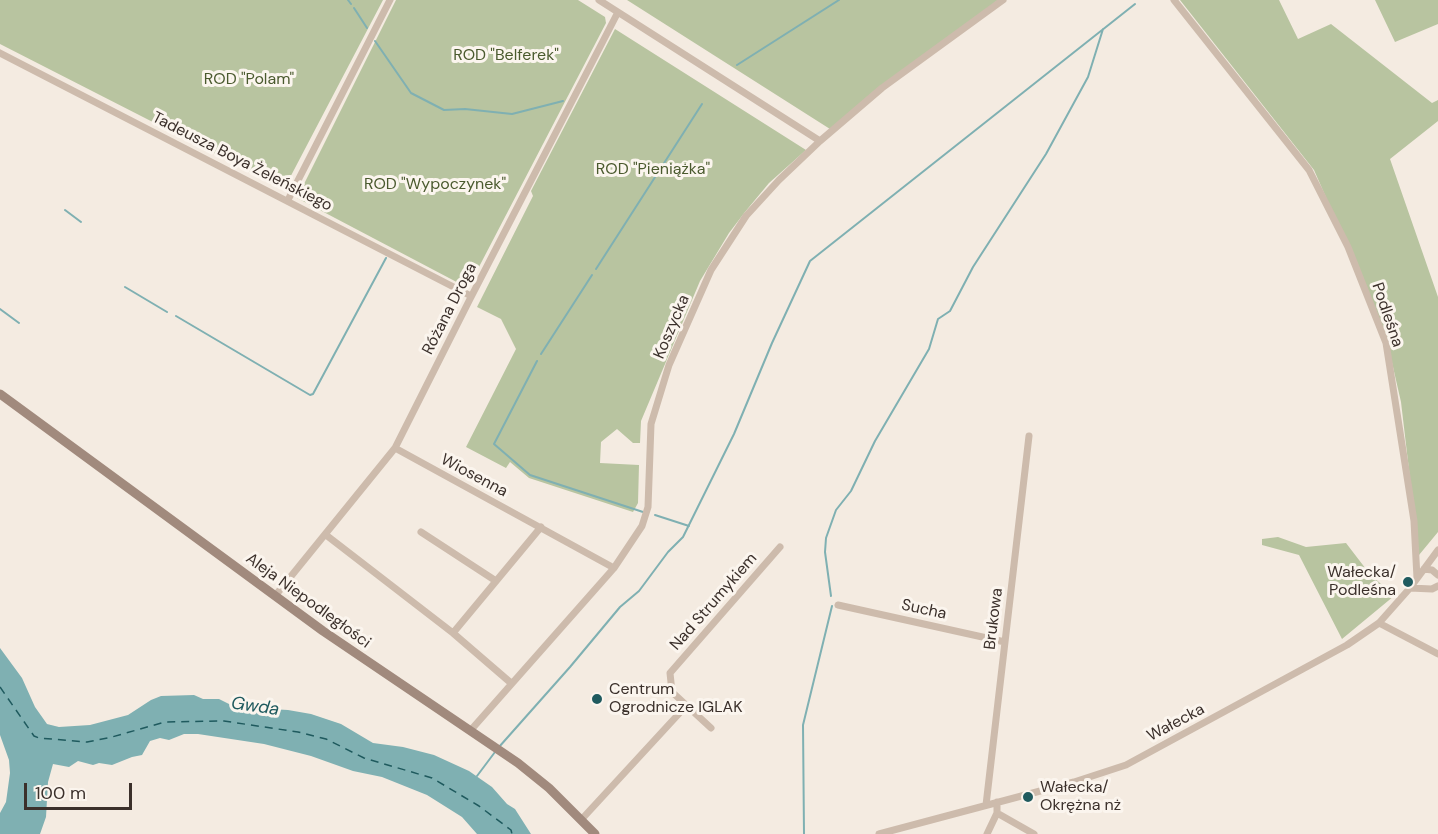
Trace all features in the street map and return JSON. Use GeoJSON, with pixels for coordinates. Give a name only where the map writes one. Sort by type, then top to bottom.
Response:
{"type":"FeatureCollection","features":[{"type":"Feature","properties":{"kind":"street"},"geometry":{"type":"LineString","coordinates":[[288,200],[390,0]]}},
{"type":"Feature","properties":{"kind":"street"},"geometry":{"type":"LineString","coordinates":[[599,0],[820,141]]}},
{"type":"Feature","properties":{"kind":"street","name":"Koszycka"},"geometry":{"type":"LineString","coordinates":[[470,731],[614,568],[646,518],[651,424],[669,365],[711,270],[746,216],[820,141],[882,88],[1003,0]]}},
{"type":"Feature","properties":{"kind":"street","name":"Podleśna"},"geometry":{"type":"LineString","coordinates":[[1174,0],[1309,170],[1348,247],[1386,343],[1414,521],[1418,578]]}},
{"type":"Feature","properties":{"kind":"street","name":"Różana Droga"},"geometry":{"type":"LineString","coordinates":[[275,596],[395,448],[618,12]]}},
{"type":"Feature","properties":{"kind":"street","name":"Tadeusza Boya Żeleńskiego"},"geometry":{"type":"LineString","coordinates":[[0,53],[471,296]]}},
{"type":"Feature","properties":{"kind":"street","name":"Aleja Niepodległości"},"geometry":{"type":"LineString","coordinates":[[0,394],[323,632],[503,753],[541,782],[596,834]]}},
{"type":"Feature","properties":{"kind":"street","name":"Brukowa"},"geometry":{"type":"LineString","coordinates":[[986,805],[1029,436]]}},
{"type":"Feature","properties":{"kind":"street","name":"Wiosenna"},"geometry":{"type":"LineString","coordinates":[[395,448],[614,568]]}},
{"type":"Feature","properties":{"kind":"street"},"geometry":{"type":"LineString","coordinates":[[453,633],[541,527]]}},
{"type":"Feature","properties":{"kind":"street"},"geometry":{"type":"LineString","coordinates":[[421,532],[496,581]]}},
{"type":"Feature","properties":{"kind":"street"},"geometry":{"type":"LineString","coordinates":[[326,535],[453,633],[512,683]]}},
{"type":"Feature","properties":{"kind":"street","name":"Nad Strumykiem"},"geometry":{"type":"LineString","coordinates":[[711,728],[672,692],[670,673],[780,547]]}},
{"type":"Feature","properties":{"kind":"street","name":"Wałecka"},"geometry":{"type":"LineString","coordinates":[[879,834],[1126,765],[1347,645],[1379,623],[1410,588],[1438,550]]}},
{"type":"Feature","properties":{"kind":"street"},"geometry":{"type":"LineString","coordinates":[[1424,570],[1432,570],[1438,575]]}},
{"type":"Feature","properties":{"kind":"street"},"geometry":{"type":"LineString","coordinates":[[1410,588],[1432,589],[1438,586]]}},
{"type":"Feature","properties":{"kind":"street","name":"Sucha"},"geometry":{"type":"LineString","coordinates":[[838,605],[1005,642]]}},
{"type":"Feature","properties":{"kind":"street"},"geometry":{"type":"LineString","coordinates":[[1379,623],[1438,654]]}},
{"type":"Feature","properties":{"kind":"street"},"geometry":{"type":"LineString","coordinates":[[581,820],[686,706]]}},
{"type":"Feature","properties":{"kind":"street"},"geometry":{"type":"LineString","coordinates":[[987,834],[997,813],[997,802]]}},
{"type":"Feature","properties":{"kind":"street"},"geometry":{"type":"LineString","coordinates":[[997,813],[1034,834]]}},
{"type":"Feature","properties":{"kind":"green space","name":"ROD \"Polam\""},"geometry":{"type":"Polygon","coordinates":[[[0,0],[383,0],[284,189],[0,44],[0,0]]]}},
{"type":"Feature","properties":{"kind":"green space","name":"ROD \"Wypoczynek\""},"geometry":{"type":"Polygon","coordinates":[[[396,0],[578,0],[605,17],[606,23],[468,288],[297,198],[396,0]]]}},
{"type":"Feature","properties":{"kind":"green space"},"geometry":{"type":"Polygon","coordinates":[[[627,0],[998,0],[830,129],[627,0]]]}},
{"type":"Feature","properties":{"kind":"green space"},"geometry":{"type":"Polygon","coordinates":[[[1180,0],[1279,0],[1298,39],[1331,24],[1432,103],[1438,100],[1438,121],[1390,159],[1438,297],[1438,532],[1419,555],[1401,402],[1385,332],[1314,170],[1180,0]]]}},
{"type":"Feature","properties":{"kind":"green space"},"geometry":{"type":"Polygon","coordinates":[[[1375,0],[1438,0],[1438,24],[1395,42],[1375,0]]]}},
{"type":"Feature","properties":{"kind":"green space","name":"ROD \"Pieniążka\""},"geometry":{"type":"Polygon","coordinates":[[[615,29],[806,150],[769,183],[745,212],[729,233],[700,281],[641,421],[640,443],[633,443],[617,429],[601,442],[600,463],[639,465],[638,503],[633,512],[529,478],[510,462],[506,468],[466,447],[516,349],[501,319],[477,307],[533,196],[531,191],[615,29]]]}},
{"type":"Feature","properties":{"kind":"green space"},"geometry":{"type":"Polygon","coordinates":[[[1278,537],[1306,547],[1346,543],[1369,573],[1394,596],[1342,639],[1299,555],[1262,545],[1262,539],[1278,537]]]}},
{"type":"Feature","properties":{"kind":"water"},"geometry":{"type":"Polygon","coordinates":[[[0,648],[22,678],[35,707],[47,724],[59,727],[90,725],[128,715],[161,696],[194,695],[203,699],[219,699],[235,707],[288,710],[311,714],[341,724],[373,743],[403,747],[434,755],[469,771],[492,787],[507,804],[515,809],[531,834],[477,834],[462,817],[427,795],[382,777],[353,771],[311,756],[264,744],[184,734],[169,740],[160,738],[150,741],[142,755],[112,765],[99,763],[93,765],[78,761],[69,767],[53,764],[48,782],[46,817],[40,834],[0,834],[0,813],[6,802],[10,773],[9,760],[0,735],[0,648]]]}},
{"type":"Feature","properties":{"kind":"waterway"},"geometry":{"type":"LineString","coordinates":[[348,0],[351,4]]}},
{"type":"Feature","properties":{"kind":"waterway"},"geometry":{"type":"LineString","coordinates":[[737,65],[839,0]]}},
{"type":"Feature","properties":{"kind":"waterway"},"geometry":{"type":"LineString","coordinates":[[499,747],[620,607],[639,591],[668,552],[683,537],[734,434],[772,343],[810,261],[1135,4]]}},
{"type":"Feature","properties":{"kind":"waterway"},"geometry":{"type":"LineString","coordinates":[[354,8],[367,28]]}},
{"type":"Feature","properties":{"kind":"waterway"},"geometry":{"type":"LineString","coordinates":[[831,596],[825,552],[826,538],[836,510],[851,491],[875,441],[929,349],[938,319],[950,311],[973,267],[1046,154],[1088,77],[1103,29]]}},
{"type":"Feature","properties":{"kind":"waterway"},"geometry":{"type":"LineString","coordinates":[[375,41],[411,93],[444,110],[465,109],[512,114],[563,101]]}},
{"type":"Feature","properties":{"kind":"waterway"},"geometry":{"type":"LineString","coordinates":[[596,269],[702,104]]}},
{"type":"Feature","properties":{"kind":"waterway"},"geometry":{"type":"LineString","coordinates":[[65,210],[81,222]]}},
{"type":"Feature","properties":{"kind":"waterway"},"geometry":{"type":"LineString","coordinates":[[176,316],[310,395],[313,394],[386,258]]}},
{"type":"Feature","properties":{"kind":"waterway"},"geometry":{"type":"LineString","coordinates":[[541,354],[592,275]]}},
{"type":"Feature","properties":{"kind":"waterway"},"geometry":{"type":"LineString","coordinates":[[125,287],[167,312]]}},
{"type":"Feature","properties":{"kind":"waterway"},"geometry":{"type":"LineString","coordinates":[[0,309],[19,323]]}},
{"type":"Feature","properties":{"kind":"waterway"},"geometry":{"type":"LineString","coordinates":[[537,361],[494,444],[530,475],[643,512]]}},
{"type":"Feature","properties":{"kind":"waterway"},"geometry":{"type":"LineString","coordinates":[[655,515],[689,526]]}},
{"type":"Feature","properties":{"kind":"waterway"},"geometry":{"type":"LineString","coordinates":[[804,834],[803,725],[832,606]]}},
{"type":"Feature","properties":{"kind":"waterway"},"geometry":{"type":"LineString","coordinates":[[477,776],[495,752]]}},
{"type":"Feature","properties":{"kind":"ferry route"},"geometry":{"type":"LineString","coordinates":[[0,687],[34,736],[39,738],[87,742],[165,722],[224,721],[298,732],[326,739],[364,758],[432,778],[479,806],[511,830],[512,834]]}},
{"type":"Feature","properties":{"kind":"place","name":"Wałecka/ Podleśna"},"geometry":{"type":"Point","coordinates":[1408,582]}},
{"type":"Feature","properties":{"kind":"place","name":"Centrum Ogrodnicze IGLAK"},"geometry":{"type":"Point","coordinates":[597,699]}},
{"type":"Feature","properties":{"kind":"place","name":"Wałecka/ Okrężna nż"},"geometry":{"type":"Point","coordinates":[1028,797]}},
{"type":"Feature","properties":{"kind":"park label","name":"ROD \"Belferek\""},"geometry":{"type":"Point","coordinates":[506,56]}},
{"type":"Feature","properties":{"kind":"water label","name":"Gwda"},"geometry":{"type":"Point","coordinates":[255,707]}}]}
